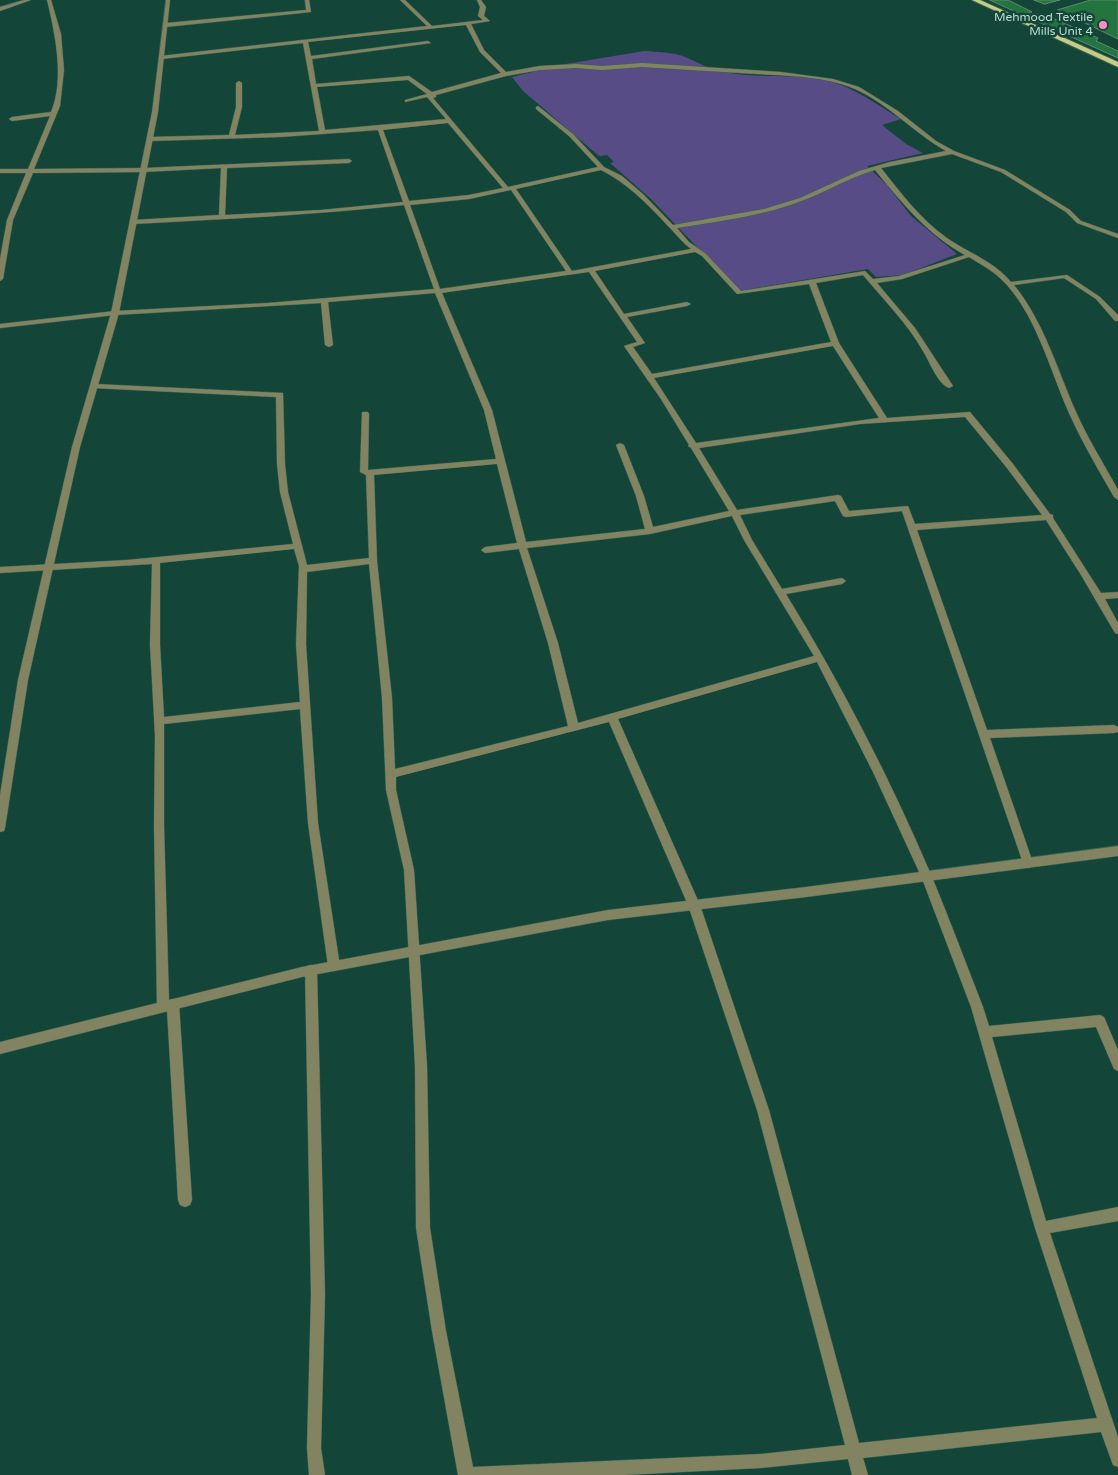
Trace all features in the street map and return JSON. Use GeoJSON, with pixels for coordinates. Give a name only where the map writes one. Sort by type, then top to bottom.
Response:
{"type":"FeatureCollection","features":[{"type":"Feature","properties":{"kind":"main road"},"geometry":{"type":"LineString","coordinates":[[975,0],[1118,65]]}},
{"type":"Feature","properties":{"kind":"street"},"geometry":{"type":"LineString","coordinates":[[0,8],[29,0]]}},
{"type":"Feature","properties":{"kind":"street"},"geometry":{"type":"LineString","coordinates":[[0,279],[10,220],[57,106],[61,70],[58,34],[49,0]]}},
{"type":"Feature","properties":{"kind":"street"},"geometry":{"type":"LineString","coordinates":[[0,828],[23,680],[76,447],[115,313],[150,139],[168,0]]}},
{"type":"Feature","properties":{"kind":"street"},"geometry":{"type":"LineString","coordinates":[[166,25],[309,11],[307,0]]}},
{"type":"Feature","properties":{"kind":"street"},"geometry":{"type":"LineString","coordinates":[[402,0],[432,28]]}},
{"type":"Feature","properties":{"kind":"street"},"geometry":{"type":"LineString","coordinates":[[162,57],[306,43],[487,21],[482,16],[483,7],[479,0]]}},
{"type":"Feature","properties":{"kind":"street"},"geometry":{"type":"LineString","coordinates":[[468,24],[482,51],[505,74]]}},
{"type":"Feature","properties":{"kind":"street"},"geometry":{"type":"LineString","coordinates":[[306,43],[322,132]]}},
{"type":"Feature","properties":{"kind":"street"},"geometry":{"type":"LineString","coordinates":[[308,58],[428,43]]}},
{"type":"Feature","properties":{"kind":"street"},"geometry":{"type":"LineString","coordinates":[[407,101],[432,96],[505,74],[540,68],[576,66],[602,68],[642,65],[815,78],[857,88],[896,112],[952,152],[1003,171],[1068,211],[1079,222],[1118,236]]}},
{"type":"Feature","properties":{"kind":"street"},"geometry":{"type":"LineString","coordinates":[[313,86],[409,78],[432,96],[448,121],[510,189],[569,271]]}},
{"type":"Feature","properties":{"kind":"street"},"geometry":{"type":"LineString","coordinates":[[232,135],[239,107],[238,83]]}},
{"type":"Feature","properties":{"kind":"street"},"geometry":{"type":"LineString","coordinates":[[538,108],[571,135],[602,168],[620,177],[695,250],[704,255],[739,293],[865,273],[911,329],[926,350],[936,370],[949,386]]}},
{"type":"Feature","properties":{"kind":"street"},"geometry":{"type":"LineString","coordinates":[[12,119],[54,114]]}},
{"type":"Feature","properties":{"kind":"street"},"geometry":{"type":"LineString","coordinates":[[150,139],[322,132],[448,121]]}},
{"type":"Feature","properties":{"kind":"street"},"geometry":{"type":"LineString","coordinates":[[380,128],[438,291],[488,410],[522,546],[553,643],[574,728]]}},
{"type":"Feature","properties":{"kind":"street"},"geometry":{"type":"LineString","coordinates":[[673,227],[765,211],[802,199],[861,172],[952,152]]}},
{"type":"Feature","properties":{"kind":"street"},"geometry":{"type":"LineString","coordinates":[[0,171],[31,169],[144,170],[349,161]]}},
{"type":"Feature","properties":{"kind":"street"},"geometry":{"type":"LineString","coordinates":[[222,218],[224,166]]}},
{"type":"Feature","properties":{"kind":"street"},"geometry":{"type":"LineString","coordinates":[[133,222],[321,212],[469,197],[602,168]]}},
{"type":"Feature","properties":{"kind":"street"},"geometry":{"type":"LineString","coordinates":[[877,168],[928,225],[944,239],[1004,278],[1036,324],[1043,346],[1074,416],[1118,497]]}},
{"type":"Feature","properties":{"kind":"street"},"geometry":{"type":"LineString","coordinates":[[0,326],[115,313],[438,291],[506,283],[569,271],[590,270],[695,250]]}},
{"type":"Feature","properties":{"kind":"street"},"geometry":{"type":"LineString","coordinates":[[872,281],[900,278],[970,255]]}},
{"type":"Feature","properties":{"kind":"street"},"geometry":{"type":"LineString","coordinates":[[590,270],[641,342],[628,346],[665,399],[820,658],[878,772],[926,876],[978,1008],[1042,1228],[1118,1460]]}},
{"type":"Feature","properties":{"kind":"street"},"geometry":{"type":"LineString","coordinates":[[1008,284],[1065,276],[1098,298],[1115,313],[1118,319]]}},
{"type":"Feature","properties":{"kind":"street"},"geometry":{"type":"LineString","coordinates":[[812,282],[835,344],[885,422]]}},
{"type":"Feature","properties":{"kind":"street"},"geometry":{"type":"LineString","coordinates":[[324,300],[329,345]]}},
{"type":"Feature","properties":{"kind":"street"},"geometry":{"type":"LineString","coordinates":[[623,316],[687,304]]}},
{"type":"Feature","properties":{"kind":"street"},"geometry":{"type":"LineString","coordinates":[[649,377],[835,344]]}},
{"type":"Feature","properties":{"kind":"street"},"geometry":{"type":"LineString","coordinates":[[95,386],[280,395],[281,464],[284,492],[299,546],[303,569],[300,644],[313,823],[334,966]]}},
{"type":"Feature","properties":{"kind":"street"},"geometry":{"type":"LineString","coordinates":[[365,414],[364,472],[502,461]]}},
{"type":"Feature","properties":{"kind":"street"},"geometry":{"type":"LineString","coordinates":[[692,446],[860,422],[885,422],[968,414],[1011,465],[1050,517],[1099,596],[1118,631]]}},
{"type":"Feature","properties":{"kind":"street"},"geometry":{"type":"LineString","coordinates":[[620,445],[640,496],[650,531]]}},
{"type":"Feature","properties":{"kind":"street"},"geometry":{"type":"LineString","coordinates":[[370,473],[373,561],[388,698],[392,774],[391,790],[408,870],[421,1066],[423,1228],[439,1331],[466,1475],[761,1462],[1106,1424]]}},
{"type":"Feature","properties":{"kind":"street"},"geometry":{"type":"LineString","coordinates":[[485,550],[650,531],[734,514],[838,498],[846,514],[905,508],[1028,862]]}},
{"type":"Feature","properties":{"kind":"street"},"geometry":{"type":"LineString","coordinates":[[912,526],[1050,517]]}},
{"type":"Feature","properties":{"kind":"street"},"geometry":{"type":"LineString","coordinates":[[0,570],[156,560],[299,546]]}},
{"type":"Feature","properties":{"kind":"street"},"geometry":{"type":"LineString","coordinates":[[156,560],[155,645],[158,721],[160,954],[168,1005],[185,1200]]}},
{"type":"Feature","properties":{"kind":"street"},"geometry":{"type":"LineString","coordinates":[[303,569],[373,561]]}},
{"type":"Feature","properties":{"kind":"street"},"geometry":{"type":"LineString","coordinates":[[780,592],[842,581]]}},
{"type":"Feature","properties":{"kind":"street"},"geometry":{"type":"LineString","coordinates":[[1099,596],[1118,594]]}},
{"type":"Feature","properties":{"kind":"street"},"geometry":{"type":"LineString","coordinates":[[392,774],[574,728],[820,658]]}},
{"type":"Feature","properties":{"kind":"street"},"geometry":{"type":"LineString","coordinates":[[158,721],[304,705]]}},
{"type":"Feature","properties":{"kind":"street"},"geometry":{"type":"LineString","coordinates":[[612,717],[694,905],[763,1110],[860,1475]]}},
{"type":"Feature","properties":{"kind":"street"},"geometry":{"type":"LineString","coordinates":[[984,734],[1114,729]]}},
{"type":"Feature","properties":{"kind":"street"},"geometry":{"type":"LineString","coordinates":[[0,1048],[312,970],[608,915],[1118,851]]}},
{"type":"Feature","properties":{"kind":"street"},"geometry":{"type":"LineString","coordinates":[[312,970],[318,1295],[314,1448],[317,1475]]}},
{"type":"Feature","properties":{"kind":"street"},"geometry":{"type":"LineString","coordinates":[[984,1032],[1100,1021],[1118,1065]]}},
{"type":"Feature","properties":{"kind":"street"},"geometry":{"type":"LineString","coordinates":[[1042,1228],[1118,1214]]}},
{"type":"Feature","properties":{"kind":"shaded area"},"geometry":{"type":"Polygon","coordinates":[[[644,51],[680,55],[709,68],[724,72],[812,78],[827,81],[857,92],[901,119],[882,125],[906,144],[923,153],[867,166],[887,185],[911,216],[957,254],[903,275],[876,277],[868,269],[739,291],[651,199],[610,163],[614,162],[607,155],[599,156],[523,91],[512,77],[560,65],[644,51]]]}},
{"type":"Feature","properties":{"kind":"building"},"geometry":{"type":"Polygon","coordinates":[[[990,0],[1008,0],[1032,12],[1021,14],[990,0]]]}},
{"type":"Feature","properties":{"kind":"building","name":"Mehmood Textile Mills Unit 4"},"geometry":{"type":"Polygon","coordinates":[[[1034,0],[1060,0],[1045,4],[1034,0]]]}},
{"type":"Feature","properties":{"kind":"building","name":"Mehmood Textile Mills Unit 4"},"geometry":{"type":"Polygon","coordinates":[[[1091,0],[1118,0],[1118,39],[1058,10],[1091,0]]]}},
{"type":"Feature","properties":{"kind":"building"},"geometry":{"type":"Polygon","coordinates":[[[1050,17],[1098,38],[1096,41],[1118,51],[1118,58],[1036,21],[1050,17]]]}},
{"type":"Feature","properties":{"kind":"place","name":"Mehmood Textile Mills Unit 4"},"geometry":{"type":"Point","coordinates":[1103,25]}}]}
